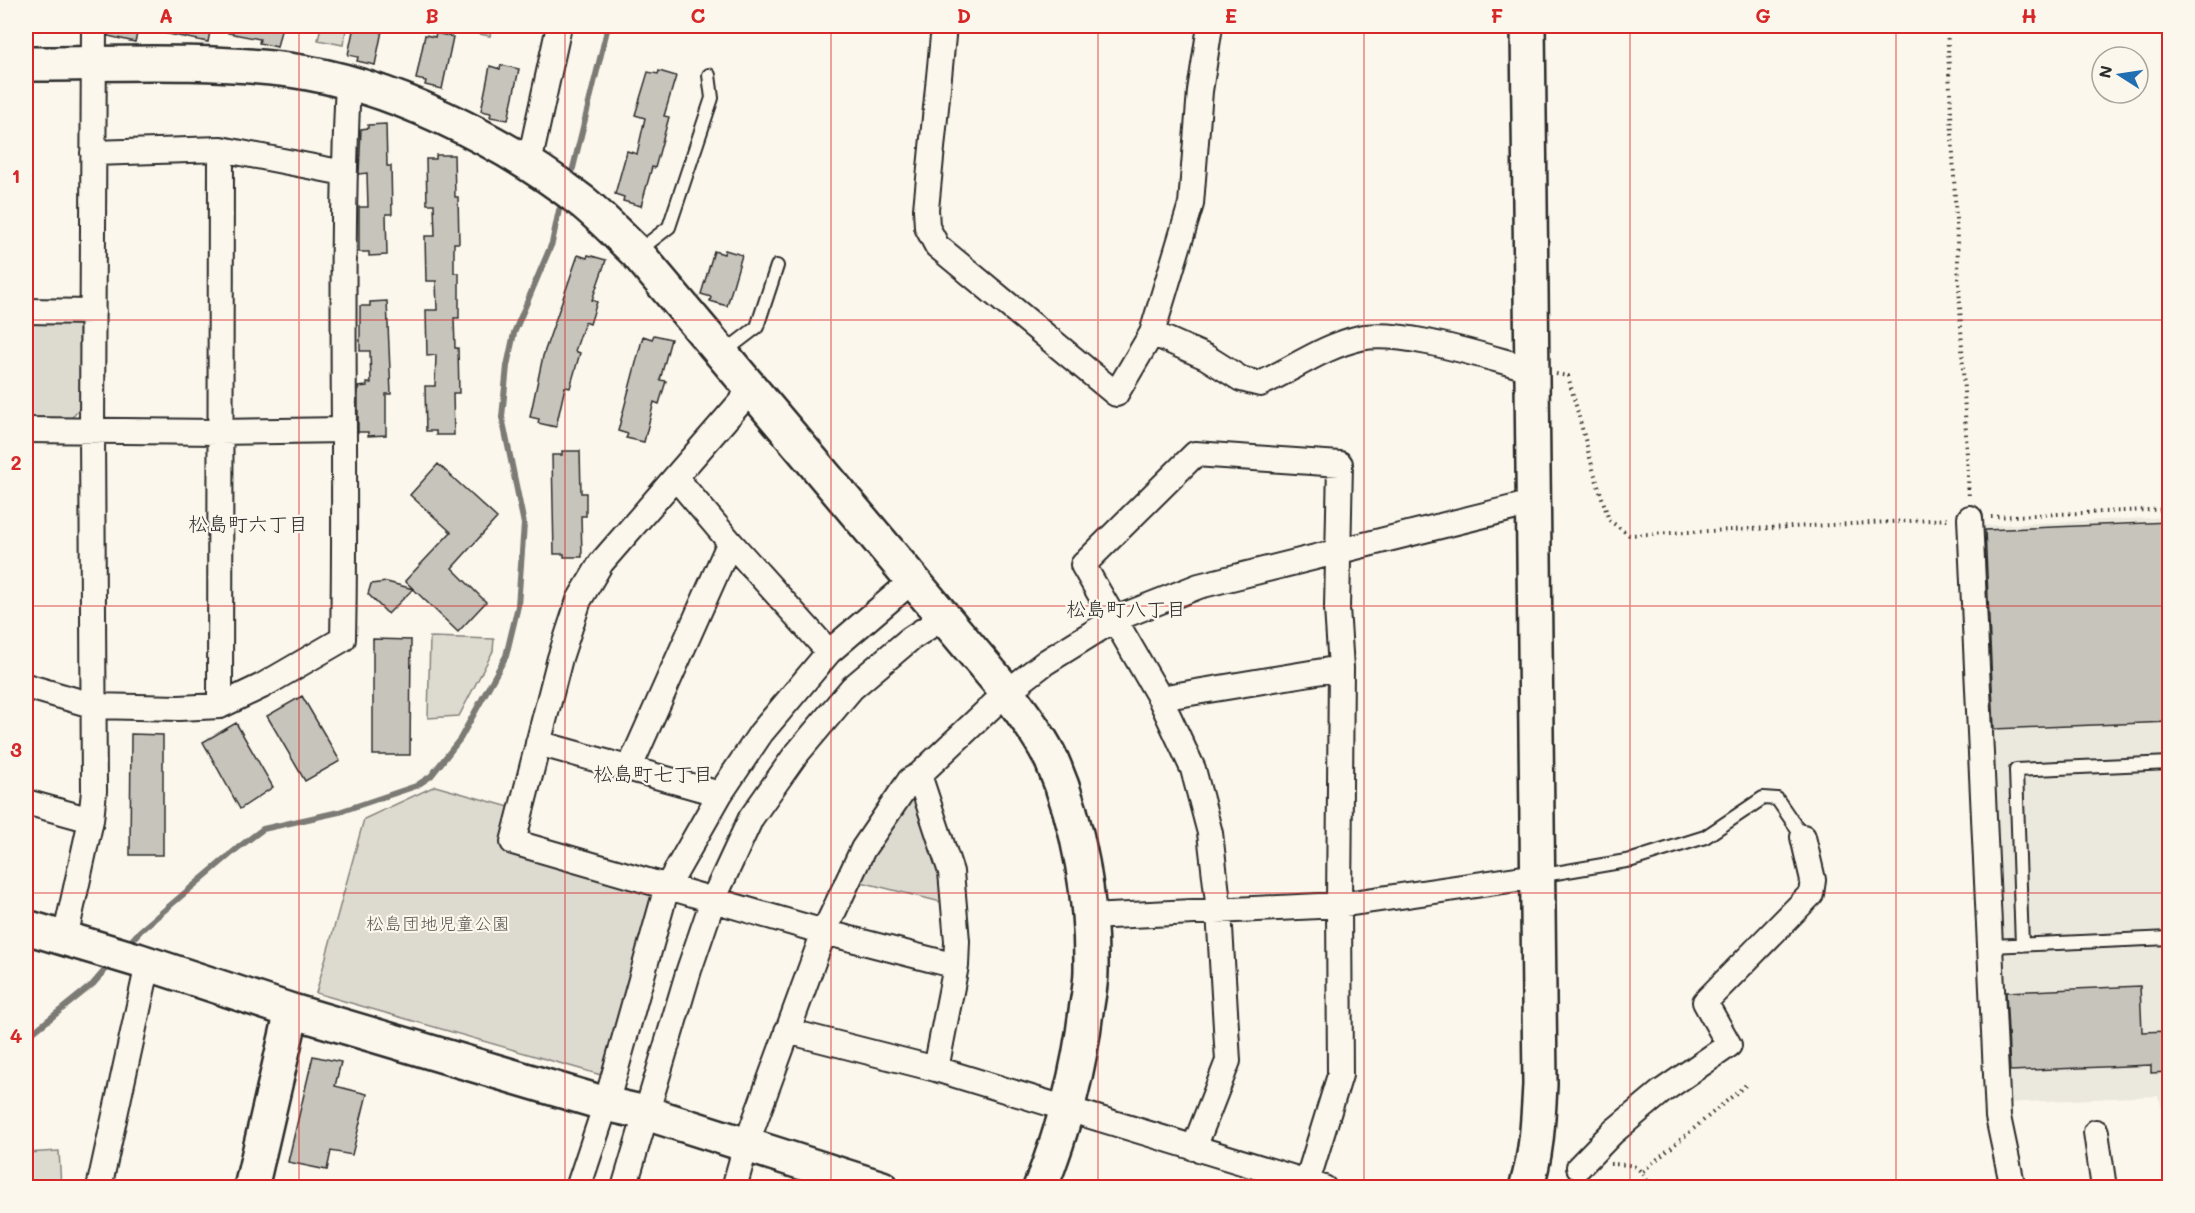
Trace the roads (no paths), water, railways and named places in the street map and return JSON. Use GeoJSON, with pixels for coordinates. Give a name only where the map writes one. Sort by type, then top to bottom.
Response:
{"type":"FeatureCollection","features":[{"type":"Feature","properties":{"kind":"street"},"geometry":{"type":"LineString","coordinates":[[65,938],[91,820],[94,792],[92,432],[94,26]]}},
{"type":"Feature","properties":{"kind":"street"},"geometry":{"type":"LineString","coordinates":[[529,164],[559,26]]}},
{"type":"Feature","properties":{"kind":"street"},"geometry":{"type":"LineString","coordinates":[[944,26],[927,227],[937,246],[1116,394],[1152,333],[1191,204],[1200,91],[1210,26]]}},
{"type":"Feature","properties":{"kind":"street"},"geometry":{"type":"LineString","coordinates":[[1526,1188],[1532,1170],[1538,1132],[1540,1085],[1528,26]]}},
{"type":"Feature","properties":{"kind":"street"},"geometry":{"type":"LineString","coordinates":[[26,64],[234,65],[288,70],[387,94],[428,112],[529,164],[584,203],[637,253],[1007,692],[1051,759],[1066,798],[1083,866],[1089,917],[1091,972],[1083,1039],[1068,1109],[1040,1188]]}},
{"type":"Feature","properties":{"kind":"street"},"geometry":{"type":"LineString","coordinates":[[26,686],[94,706],[178,708],[220,706],[262,686],[343,639],[344,173],[348,83]]}},
{"type":"Feature","properties":{"kind":"street"},"geometry":{"type":"LineString","coordinates":[[93,153],[221,149],[344,173]]}},
{"type":"Feature","properties":{"kind":"street"},"geometry":{"type":"LineString","coordinates":[[220,706],[221,149]]}},
{"type":"Feature","properties":{"kind":"street"},"geometry":{"type":"LineString","coordinates":[[26,311],[93,312]]}},
{"type":"Feature","properties":{"kind":"street"},"geometry":{"type":"LineString","coordinates":[[1152,333],[1206,357],[1241,379],[1260,384],[1329,348],[1361,338],[1390,337],[1434,344],[1532,369]]}},
{"type":"Feature","properties":{"kind":"street"},"geometry":{"type":"LineString","coordinates":[[752,389],[601,563],[579,600],[560,658],[513,842],[824,932],[956,966]]}},
{"type":"Feature","properties":{"kind":"street"},"geometry":{"type":"LineString","coordinates":[[26,430],[219,432],[344,430]]}},
{"type":"Feature","properties":{"kind":"street"},"geometry":{"type":"LineString","coordinates":[[787,1031],[936,1069],[1068,1109],[1194,1148],[1316,1185],[1340,1075],[1338,905],[1341,668],[1337,608],[1340,464],[1196,454],[1083,566],[1160,698],[1193,769],[1210,834],[1218,911],[1228,1061],[1194,1148]]}},
{"type":"Feature","properties":{"kind":"street"},"geometry":{"type":"LineString","coordinates":[[676,478],[730,543],[829,652]]}},
{"type":"Feature","properties":{"kind":"street"},"geometry":{"type":"LineString","coordinates":[[734,1188],[746,1145],[824,932],[863,849],[910,780],[919,776],[1007,692],[1046,662],[1115,619],[1199,586],[1533,503]]}},
{"type":"Feature","properties":{"kind":"street"},"geometry":{"type":"LineString","coordinates":[[1970,518],[1998,1117],[2013,1188]]}},
{"type":"Feature","properties":{"kind":"street"},"geometry":{"type":"LineString","coordinates":[[629,769],[730,543]]}},
{"type":"Feature","properties":{"kind":"street"},"geometry":{"type":"LineString","coordinates":[[578,1188],[606,1104],[667,888],[720,794],[761,733],[829,652],[912,580]]}},
{"type":"Feature","properties":{"kind":"street"},"geometry":{"type":"LineString","coordinates":[[624,1188],[689,970],[713,900],[751,818],[794,757],[852,688],[910,639],[944,617]]}},
{"type":"Feature","properties":{"kind":"street"},"geometry":{"type":"LineString","coordinates":[[1160,698],[1341,668]]}},
{"type":"Feature","properties":{"kind":"street"},"geometry":{"type":"LineString","coordinates":[[761,733],[794,757]]}},
{"type":"Feature","properties":{"kind":"street"},"geometry":{"type":"LineString","coordinates":[[538,744],[720,794]]}},
{"type":"Feature","properties":{"kind":"street"},"geometry":{"type":"LineString","coordinates":[[919,776],[951,872],[957,941],[956,966],[936,1069]]}},
{"type":"Feature","properties":{"kind":"street"},"geometry":{"type":"LineString","coordinates":[[26,802],[91,820]]}},
{"type":"Feature","properties":{"kind":"street"},"geometry":{"type":"LineString","coordinates":[[1579,1167],[1613,1132],[1661,1092],[1729,1045],[1705,1002],[1811,894],[1813,880],[1803,837]]}},
{"type":"Feature","properties":{"kind":"street"},"geometry":{"type":"LineString","coordinates":[[1089,917],[1338,905],[1537,876]]}},
{"type":"Feature","properties":{"kind":"street"},"geometry":{"type":"LineString","coordinates":[[26,927],[143,962],[292,1011],[606,1104],[646,1113],[882,1188]]}},
{"type":"Feature","properties":{"kind":"street"},"geometry":{"type":"LineString","coordinates":[[99,1188],[143,962]]}},
{"type":"Feature","properties":{"kind":"street"},"geometry":{"type":"LineString","coordinates":[[251,1188],[292,1011]]}},
{"type":"Feature","properties":{"kind":"street"},"geometry":{"type":"LineString","coordinates":[[2096,1132],[2104,1188]]}},
{"type":"Feature","properties":{"kind":"lane"},"geometry":{"type":"LineString","coordinates":[[637,253],[669,227],[712,98],[710,75]]}},
{"type":"Feature","properties":{"kind":"lane"},"geometry":{"type":"LineString","coordinates":[[722,353],[757,327],[777,266]]}},
{"type":"Feature","properties":{"kind":"lane"},"geometry":{"type":"LineString","coordinates":[[2022,945],[2016,770],[2169,763]]}},
{"type":"Feature","properties":{"kind":"lane"},"geometry":{"type":"LineString","coordinates":[[1537,876],[1632,860],[1705,837],[1763,798],[1777,799],[1803,837]]}},
{"type":"Feature","properties":{"kind":"lane"},"geometry":{"type":"LineString","coordinates":[[1991,946],[2169,938]]}},
{"type":"Feature","properties":{"kind":"waterway"},"geometry":{"type":"LineString","coordinates":[[572,172],[608,26]]}},
{"type":"Feature","properties":{"kind":"waterway"},"geometry":{"type":"LineString","coordinates":[[126,947],[140,931],[263,829],[339,812],[416,786],[431,776],[460,739],[506,656],[518,606],[524,524],[502,417],[507,366],[514,333],[552,243],[559,210]]}},
{"type":"Feature","properties":{"kind":"waterway"},"geometry":{"type":"LineString","coordinates":[[26,1038],[93,984],[111,963]]}},
{"type":"Feature","properties":{"kind":"district","name":"松島町六丁目"},"geometry":{"type":"Point","coordinates":[248,524]}},
{"type":"Feature","properties":{"kind":"district","name":"松島町八丁目"},"geometry":{"type":"Point","coordinates":[1126,609]}},
{"type":"Feature","properties":{"kind":"district","name":"松島町七丁目"},"geometry":{"type":"Point","coordinates":[653,774]}},
{"type":"Feature","properties":{"kind":"park label","name":"松島団地児童公園"},"geometry":{"type":"Point","coordinates":[438,924]}}]}
